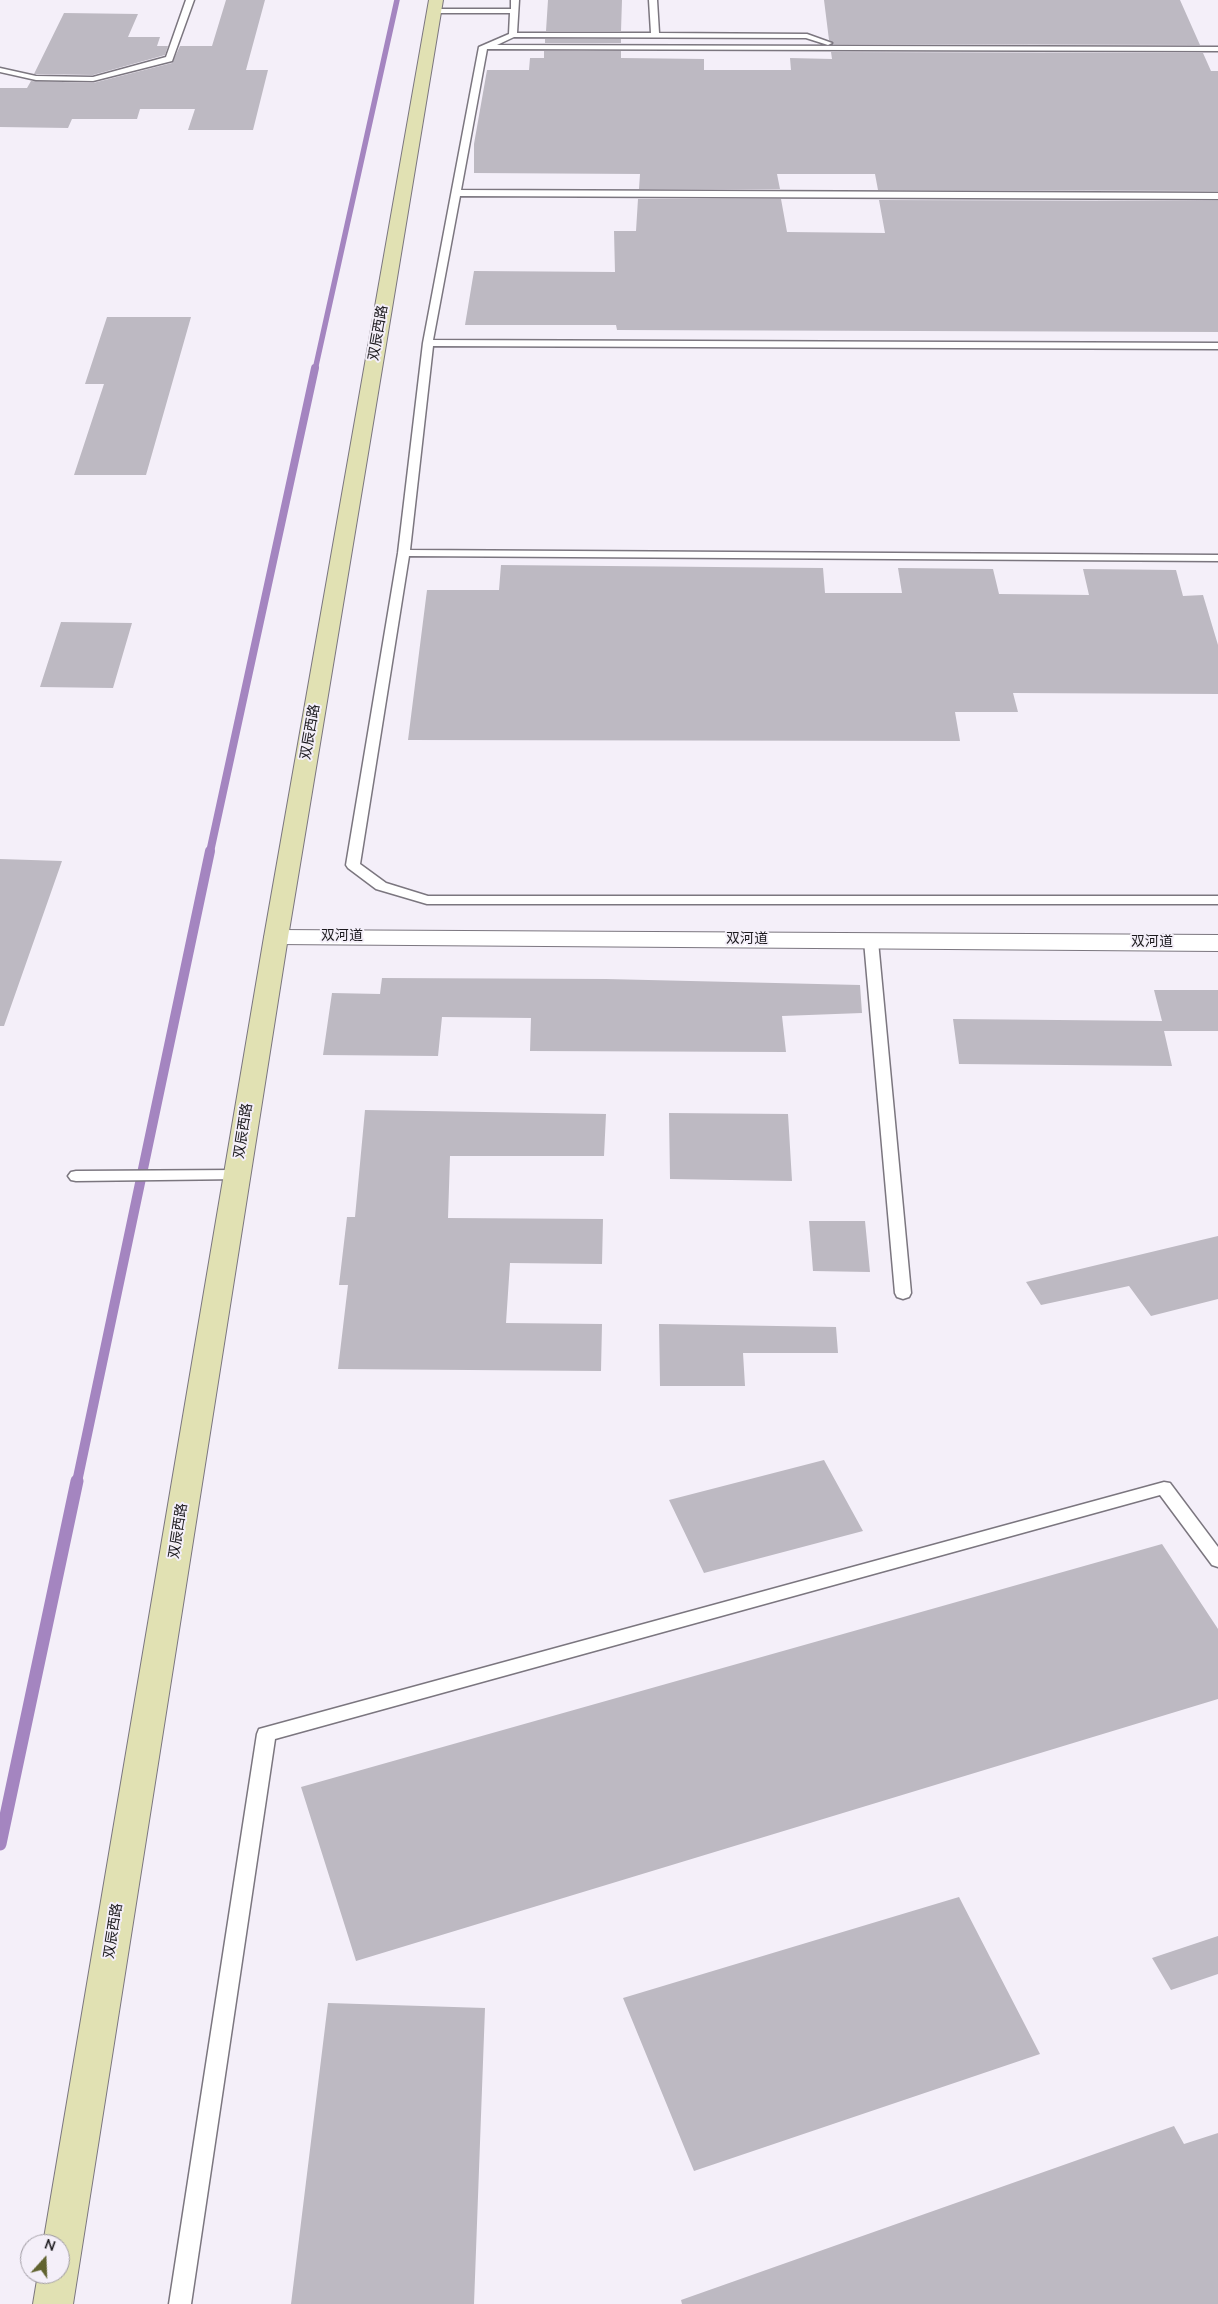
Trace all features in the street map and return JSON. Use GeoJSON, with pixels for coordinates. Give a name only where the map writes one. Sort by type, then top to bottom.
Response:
{"type":"FeatureCollection","features":[{"type":"Feature","properties":{"kind":"main road","name":"双辰西路"},"geometry":{"type":"LineString","coordinates":[[65,2234],[276,937],[435,6]]}},
{"type":"Feature","properties":{"kind":"main road"},"geometry":{"type":"LineString","coordinates":[[53,2304],[56,2284]]}},
{"type":"Feature","properties":{"kind":"street","name":"双河道"},"geometry":{"type":"LineString","coordinates":[[276,937],[1218,943]]}},
{"type":"Feature","properties":{"kind":"lane"},"geometry":{"type":"LineString","coordinates":[[0,70],[36,78],[93,79],[169,59],[190,0]]}},
{"type":"Feature","properties":{"kind":"lane"},"geometry":{"type":"LineString","coordinates":[[513,35],[516,0]]}},
{"type":"Feature","properties":{"kind":"lane"},"geometry":{"type":"LineString","coordinates":[[653,0],[654,35]]}},
{"type":"Feature","properties":{"kind":"lane"},"geometry":{"type":"LineString","coordinates":[[435,6],[515,11]]}},
{"type":"Feature","properties":{"kind":"lane"},"geometry":{"type":"LineString","coordinates":[[483,47],[513,35],[654,35],[807,36],[838,47]]}},
{"type":"Feature","properties":{"kind":"lane"},"geometry":{"type":"LineString","coordinates":[[483,47],[1218,49]]}},
{"type":"Feature","properties":{"kind":"lane"},"geometry":{"type":"LineString","coordinates":[[483,47],[428,343],[404,553],[353,865],[381,886],[427,900],[1218,900]]}},
{"type":"Feature","properties":{"kind":"lane"},"geometry":{"type":"LineString","coordinates":[[456,193],[1218,196]]}},
{"type":"Feature","properties":{"kind":"lane"},"geometry":{"type":"LineString","coordinates":[[428,343],[1218,346]]}},
{"type":"Feature","properties":{"kind":"lane"},"geometry":{"type":"LineString","coordinates":[[404,553],[1218,558]]}},
{"type":"Feature","properties":{"kind":"lane"},"geometry":{"type":"LineString","coordinates":[[871,941],[903,1293]]}},
{"type":"Feature","properties":{"kind":"lane"},"geometry":{"type":"LineString","coordinates":[[76,1176],[237,1175]]}},
{"type":"Feature","properties":{"kind":"lane"},"geometry":{"type":"LineString","coordinates":[[180,2304],[266,1734],[1164,1488],[1218,1560]]}},
{"type":"Feature","properties":{"kind":"building"},"geometry":{"type":"Polygon","coordinates":[[[226,0],[265,0],[246,70],[268,70],[253,130],[188,130],[195,109],[140,109],[137,119],[72,119],[68,128],[0,127],[0,88],[27,88],[31,81],[93,83],[172,63],[180,46],[212,46],[226,0]]]}},
{"type":"Feature","properties":{"kind":"building"},"geometry":{"type":"Polygon","coordinates":[[[548,0],[622,0],[621,31],[546,31],[548,0]]]}},
{"type":"Feature","properties":{"kind":"building"},"geometry":{"type":"Polygon","coordinates":[[[824,0],[1180,0],[1200,45],[833,44],[829,40],[824,0]]]}},
{"type":"Feature","properties":{"kind":"building"},"geometry":{"type":"Polygon","coordinates":[[[64,13],[138,14],[128,37],[160,37],[157,46],[168,46],[165,55],[93,75],[34,74],[64,13]]]}},
{"type":"Feature","properties":{"kind":"building"},"geometry":{"type":"Polygon","coordinates":[[[545,39],[621,39],[621,43],[545,43],[545,39]]]}},
{"type":"Feature","properties":{"kind":"building"},"geometry":{"type":"Polygon","coordinates":[[[544,51],[621,51],[621,58],[704,59],[704,70],[791,70],[790,58],[832,59],[831,52],[1203,53],[1211,71],[1218,71],[1218,191],[878,190],[875,174],[777,174],[780,189],[639,189],[640,174],[474,173],[474,144],[487,70],[529,70],[530,58],[544,58],[544,51]]]}},
{"type":"Feature","properties":{"kind":"building"},"geometry":{"type":"Polygon","coordinates":[[[638,199],[781,199],[787,232],[885,233],[879,200],[1218,201],[1218,332],[617,330],[616,325],[465,325],[474,271],[615,272],[614,231],[636,231],[638,199]]]}},
{"type":"Feature","properties":{"kind":"building"},"geometry":{"type":"Polygon","coordinates":[[[107,317],[191,317],[146,475],[74,475],[104,384],[85,384],[107,317]]]}},
{"type":"Feature","properties":{"kind":"building"},"geometry":{"type":"Polygon","coordinates":[[[501,565],[823,568],[825,593],[902,593],[898,568],[993,569],[999,594],[1089,595],[1083,569],[1176,570],[1183,596],[1203,595],[1218,645],[1218,694],[1013,693],[1018,712],[955,712],[960,741],[408,740],[427,590],[499,590],[501,565]]]}},
{"type":"Feature","properties":{"kind":"building"},"geometry":{"type":"Polygon","coordinates":[[[61,622],[132,623],[113,688],[40,687],[61,622]]]}},
{"type":"Feature","properties":{"kind":"building"},"geometry":{"type":"Polygon","coordinates":[[[0,859],[62,861],[4,1026],[0,1026],[0,859]]]}},
{"type":"Feature","properties":{"kind":"building"},"geometry":{"type":"Polygon","coordinates":[[[382,978],[606,979],[860,985],[862,1013],[782,1016],[786,1052],[530,1051],[531,1018],[442,1017],[438,1056],[323,1055],[332,993],[380,994],[382,978]]]}},
{"type":"Feature","properties":{"kind":"building"},"geometry":{"type":"Polygon","coordinates":[[[1154,990],[1218,990],[1218,1031],[1164,1031],[1172,1066],[959,1064],[953,1019],[1162,1021],[1154,990]]]}},
{"type":"Feature","properties":{"kind":"building"},"geometry":{"type":"Polygon","coordinates":[[[365,1110],[606,1114],[604,1156],[450,1156],[448,1218],[603,1219],[602,1264],[510,1263],[506,1323],[602,1324],[601,1371],[338,1369],[348,1285],[339,1285],[347,1217],[355,1217],[365,1110]]]}},
{"type":"Feature","properties":{"kind":"building"},"geometry":{"type":"Polygon","coordinates":[[[669,1113],[788,1114],[792,1181],[670,1179],[669,1113]]]}},
{"type":"Feature","properties":{"kind":"building"},"geometry":{"type":"Polygon","coordinates":[[[809,1221],[865,1221],[870,1272],[813,1271],[809,1221]]]}},
{"type":"Feature","properties":{"kind":"building"},"geometry":{"type":"Polygon","coordinates":[[[1218,1236],[1218,1299],[1151,1316],[1129,1286],[1041,1305],[1026,1282],[1218,1236]]]}},
{"type":"Feature","properties":{"kind":"building"},"geometry":{"type":"Polygon","coordinates":[[[659,1324],[836,1327],[838,1353],[743,1353],[745,1386],[660,1386],[659,1324]]]}},
{"type":"Feature","properties":{"kind":"building"},"geometry":{"type":"Polygon","coordinates":[[[824,1460],[863,1531],[704,1573],[669,1500],[824,1460]]]}},
{"type":"Feature","properties":{"kind":"building"},"geometry":{"type":"Polygon","coordinates":[[[1162,1544],[1218,1629],[1218,1699],[356,1961],[301,1787],[1162,1544]]]}},
{"type":"Feature","properties":{"kind":"building"},"geometry":{"type":"Polygon","coordinates":[[[959,1897],[1040,2054],[694,2171],[623,1998],[959,1897]]]}},
{"type":"Feature","properties":{"kind":"building"},"geometry":{"type":"Polygon","coordinates":[[[1218,1936],[1218,1974],[1171,1990],[1152,1958],[1218,1936]]]}},
{"type":"Feature","properties":{"kind":"building"},"geometry":{"type":"Polygon","coordinates":[[[328,2003],[485,2008],[474,2304],[291,2304],[328,2003]]]}},
{"type":"Feature","properties":{"kind":"building"},"geometry":{"type":"Polygon","coordinates":[[[1174,2126],[1184,2144],[1218,2133],[1218,2304],[682,2304],[681,2300],[1174,2126]]]}},
{"type":"Feature","properties":{"kind":"waterway"},"geometry":{"type":"LineString","coordinates":[[315,370],[397,0]]}},
{"type":"Feature","properties":{"kind":"waterway"},"geometry":{"type":"LineString","coordinates":[[210,852],[315,368]]}},
{"type":"Feature","properties":{"kind":"waterway"},"geometry":{"type":"LineString","coordinates":[[77,1482],[210,851]]}},
{"type":"Feature","properties":{"kind":"waterway"},"geometry":{"type":"LineString","coordinates":[[0,1844],[77,1481]]}}]}
